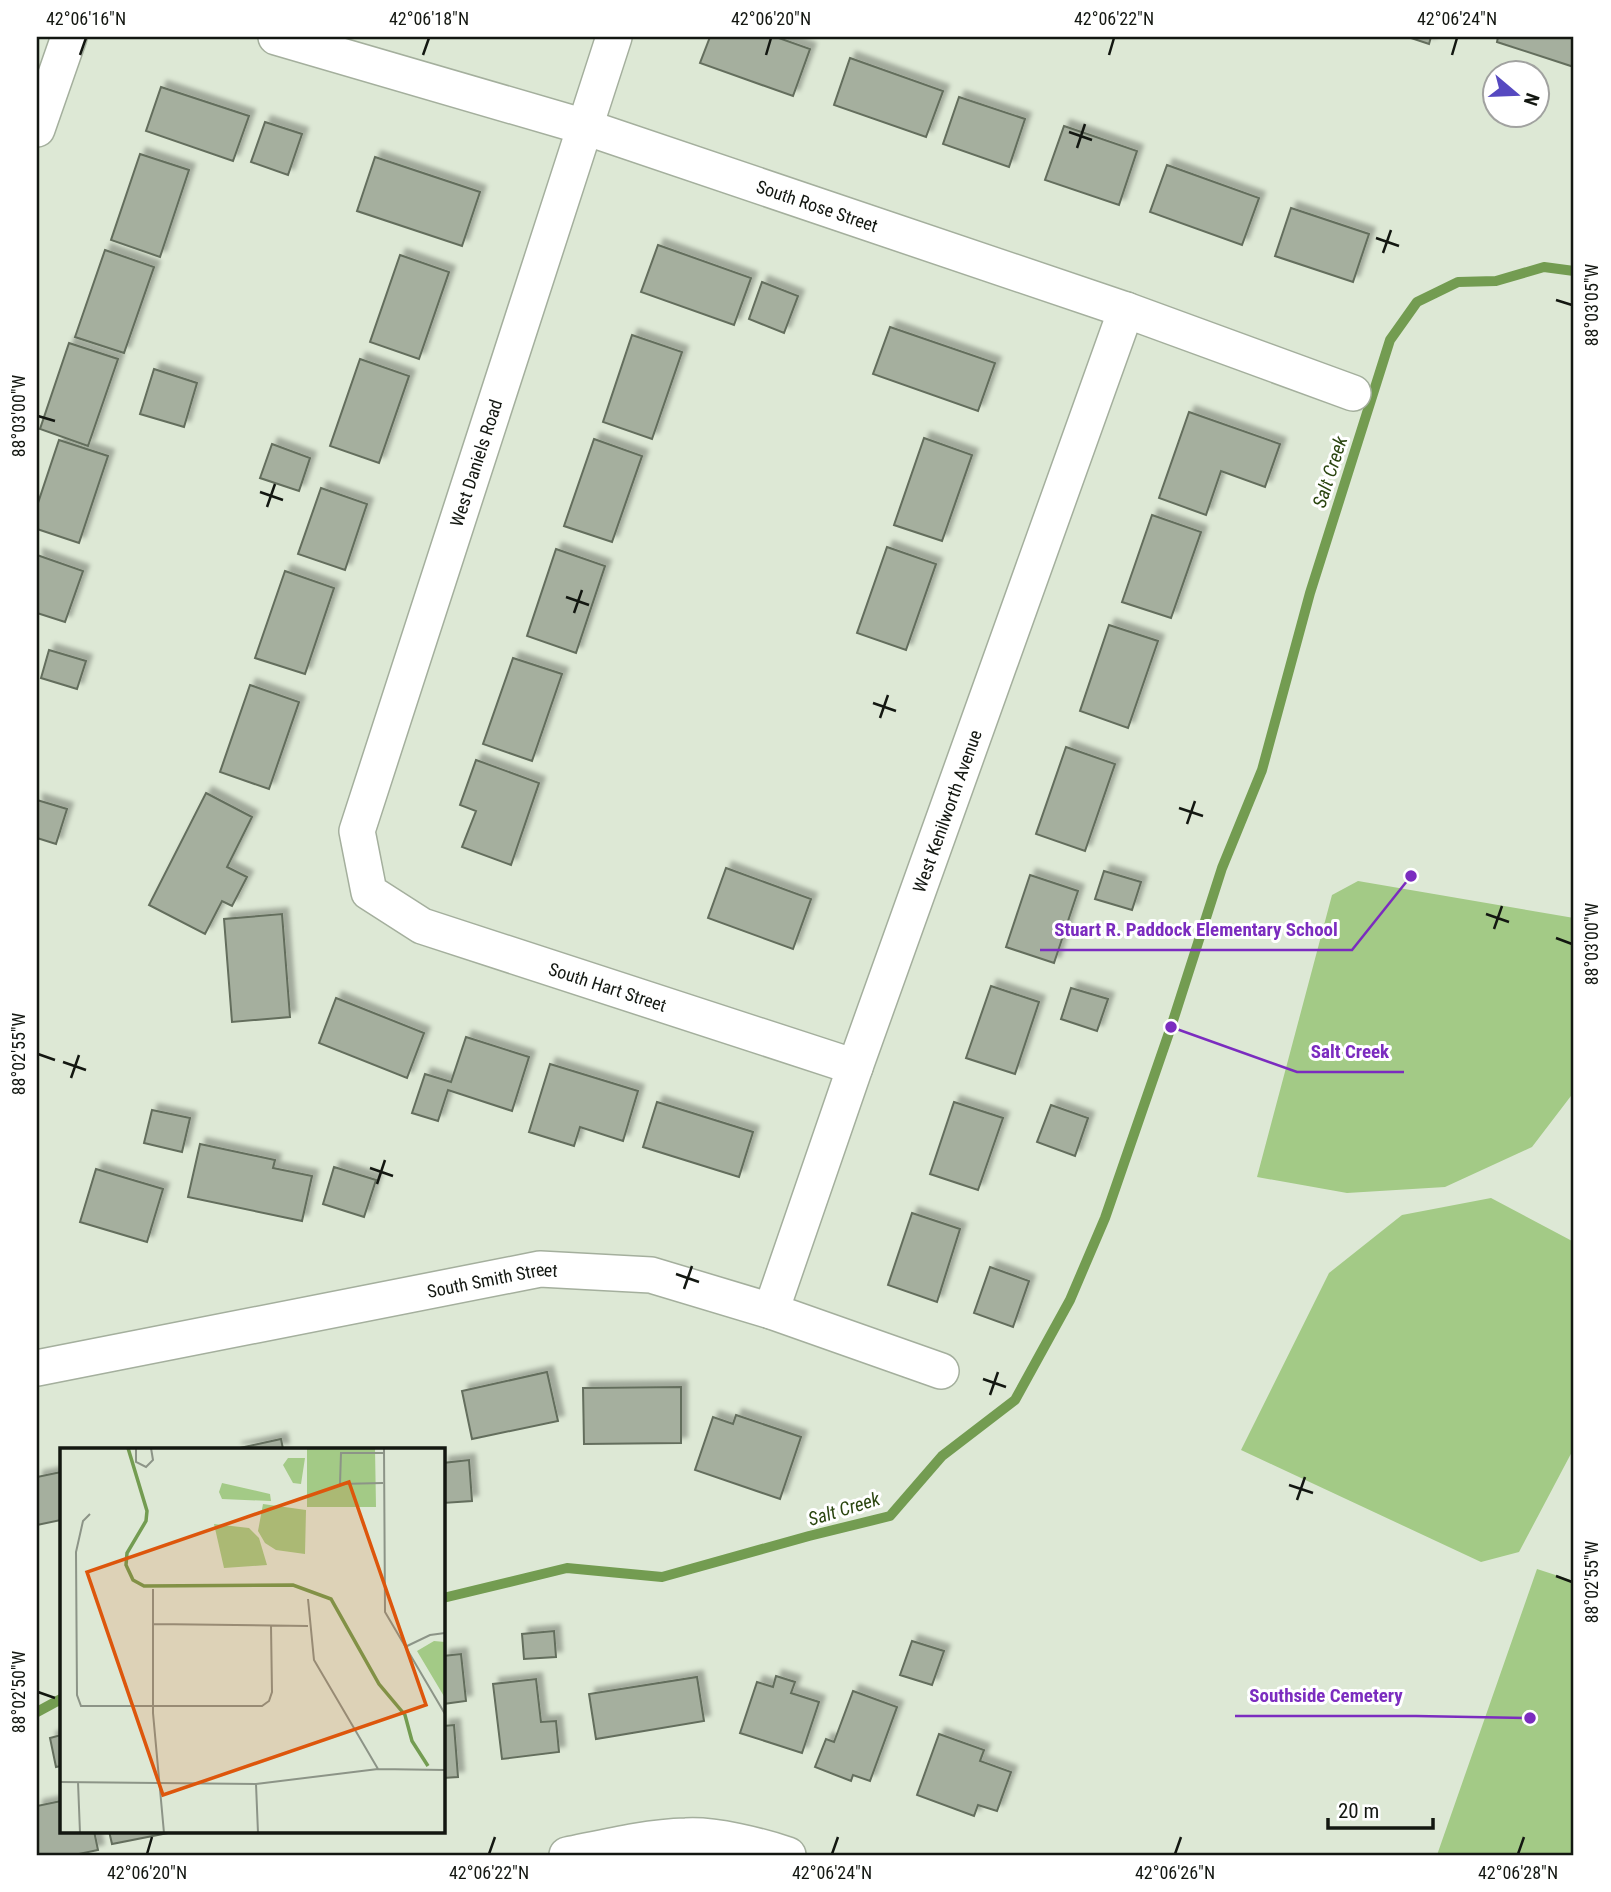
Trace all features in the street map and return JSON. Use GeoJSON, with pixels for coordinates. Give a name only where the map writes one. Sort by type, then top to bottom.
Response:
{"type":"FeatureCollection","features":[{"type":"Feature","properties":{"kind":"street"},"geometry":{"type":"LineString","coordinates":[[37,129],[69,37]]}},
{"type":"Feature","properties":{"kind":"street","name":"South Rose Street"},"geometry":{"type":"LineString","coordinates":[[276,37],[585,127],[1126,310],[1353,393]]}},
{"type":"Feature","properties":{"kind":"street","name":"West Daniels Road"},"geometry":{"type":"LineString","coordinates":[[369,892],[357,831],[614,37]]}},
{"type":"Feature","properties":{"kind":"street","name":"West Kenilworth Avenue"},"geometry":{"type":"LineString","coordinates":[[771,1311],[855,1067],[1126,310]]}},
{"type":"Feature","properties":{"kind":"street","name":"South Hart Street"},"geometry":{"type":"LineString","coordinates":[[369,892],[422,926],[855,1067]]}},
{"type":"Feature","properties":{"kind":"street","name":"South Smith Street"},"geometry":{"type":"LineString","coordinates":[[37,1368],[540,1269],[651,1275],[771,1311],[941,1371]]}},
{"type":"Feature","properties":{"kind":"street"},"geometry":{"type":"LineString","coordinates":[[567,1855],[618,1844],[688,1835],[760,1846],[788,1855]]}},
{"type":"Feature","properties":{"kind":"green space"},"geometry":{"type":"Polygon","coordinates":[[[1358,881],[1574,918],[1574,1092],[1532,1147],[1445,1187],[1347,1193],[1257,1177],[1332,895],[1358,881]]]}},
{"type":"Feature","properties":{"kind":"green space"},"geometry":{"type":"Polygon","coordinates":[[[1491,1198],[1574,1242],[1574,1448],[1519,1552],[1481,1562],[1241,1450],[1329,1273],[1402,1215],[1491,1198]]]}},
{"type":"Feature","properties":{"kind":"green space"},"geometry":{"type":"Polygon","coordinates":[[[1537,1569],[1574,1581],[1574,1855],[1437,1855],[1537,1569]]]}},
{"type":"Feature","properties":{"kind":"building"},"geometry":{"type":"Polygon","coordinates":[[[710,37],[776,37],[810,49],[793,96],[700,63],[710,37]]]}},
{"type":"Feature","properties":{"kind":"building"},"geometry":{"type":"Polygon","coordinates":[[[1408,37],[1431,37],[1429,44],[1408,37]]]}},
{"type":"Feature","properties":{"kind":"building"},"geometry":{"type":"Polygon","coordinates":[[[1498,37],[1574,37],[1574,67],[1497,42],[1498,37]]]}},
{"type":"Feature","properties":{"kind":"building"},"geometry":{"type":"Polygon","coordinates":[[[850,58],[943,91],[926,137],[834,105],[850,58]]]}},
{"type":"Feature","properties":{"kind":"building"},"geometry":{"type":"Polygon","coordinates":[[[161,87],[249,116],[233,161],[146,131],[161,87]]]}},
{"type":"Feature","properties":{"kind":"building"},"geometry":{"type":"Polygon","coordinates":[[[959,97],[1025,119],[1009,167],[943,144],[959,97]]]}},
{"type":"Feature","properties":{"kind":"building"},"geometry":{"type":"Polygon","coordinates":[[[265,122],[302,134],[288,175],[251,162],[265,122]]]}},
{"type":"Feature","properties":{"kind":"building"},"geometry":{"type":"Polygon","coordinates":[[[1064,126],[1137,151],[1119,205],[1045,180],[1064,126]]]}},
{"type":"Feature","properties":{"kind":"building"},"geometry":{"type":"Polygon","coordinates":[[[140,154],[189,170],[160,257],[111,240],[140,154]]]}},
{"type":"Feature","properties":{"kind":"building"},"geometry":{"type":"Polygon","coordinates":[[[375,157],[480,192],[462,246],[357,211],[375,157]]]}},
{"type":"Feature","properties":{"kind":"building"},"geometry":{"type":"Polygon","coordinates":[[[1167,165],[1259,198],[1242,245],[1150,212],[1167,165]]]}},
{"type":"Feature","properties":{"kind":"building"},"geometry":{"type":"Polygon","coordinates":[[[1291,208],[1369,234],[1353,282],[1275,256],[1291,208]]]}},
{"type":"Feature","properties":{"kind":"building"},"geometry":{"type":"Polygon","coordinates":[[[658,245],[751,278],[734,325],[641,292],[658,245]]]}},
{"type":"Feature","properties":{"kind":"building"},"geometry":{"type":"Polygon","coordinates":[[[105,250],[154,267],[124,353],[75,337],[105,250]]]}},
{"type":"Feature","properties":{"kind":"building"},"geometry":{"type":"Polygon","coordinates":[[[400,255],[449,272],[419,359],[370,342],[400,255]]]}},
{"type":"Feature","properties":{"kind":"building"},"geometry":{"type":"Polygon","coordinates":[[[762,282],[798,296],[784,333],[749,319],[762,282]]]}},
{"type":"Feature","properties":{"kind":"building"},"geometry":{"type":"Polygon","coordinates":[[[890,327],[995,363],[978,411],[873,374],[890,327]]]}},
{"type":"Feature","properties":{"kind":"building"},"geometry":{"type":"Polygon","coordinates":[[[632,335],[682,352],[652,439],[603,422],[632,335]]]}},
{"type":"Feature","properties":{"kind":"building"},"geometry":{"type":"Polygon","coordinates":[[[69,343],[118,359],[88,446],[40,429],[69,343]]]}},
{"type":"Feature","properties":{"kind":"building"},"geometry":{"type":"Polygon","coordinates":[[[360,359],[409,376],[379,463],[330,446],[360,359]]]}},
{"type":"Feature","properties":{"kind":"building"},"geometry":{"type":"Polygon","coordinates":[[[154,369],[197,383],[184,427],[140,414],[154,369]]]}},
{"type":"Feature","properties":{"kind":"building"},"geometry":{"type":"Polygon","coordinates":[[[1189,412],[1280,444],[1265,487],[1221,471],[1206,515],[1159,498],[1189,412]]]}},
{"type":"Feature","properties":{"kind":"building"},"geometry":{"type":"Polygon","coordinates":[[[924,438],[972,455],[942,541],[894,525],[924,438]]]}},
{"type":"Feature","properties":{"kind":"building"},"geometry":{"type":"Polygon","coordinates":[[[594,439],[642,456],[612,542],[564,526],[594,439]]]}},
{"type":"Feature","properties":{"kind":"building"},"geometry":{"type":"Polygon","coordinates":[[[59,440],[108,456],[79,543],[37,529],[37,506],[59,440]]]}},
{"type":"Feature","properties":{"kind":"building"},"geometry":{"type":"Polygon","coordinates":[[[272,444],[310,458],[299,491],[260,478],[272,444]]]}},
{"type":"Feature","properties":{"kind":"building"},"geometry":{"type":"Polygon","coordinates":[[[321,488],[367,504],[345,570],[298,554],[321,488]]]}},
{"type":"Feature","properties":{"kind":"building"},"geometry":{"type":"Polygon","coordinates":[[[1152,515],[1201,532],[1171,618],[1122,602],[1152,515]]]}},
{"type":"Feature","properties":{"kind":"building"},"geometry":{"type":"Polygon","coordinates":[[[887,547],[936,564],[906,650],[857,633],[887,547]]]}},
{"type":"Feature","properties":{"kind":"building"},"geometry":{"type":"Polygon","coordinates":[[[556,549],[605,566],[576,653],[527,636],[556,549]]]}},
{"type":"Feature","properties":{"kind":"building"},"geometry":{"type":"Polygon","coordinates":[[[37,555],[83,571],[65,622],[37,613],[37,555]]]}},
{"type":"Feature","properties":{"kind":"building"},"geometry":{"type":"Polygon","coordinates":[[[285,571],[334,588],[305,674],[255,658],[285,571]]]}},
{"type":"Feature","properties":{"kind":"building"},"geometry":{"type":"Polygon","coordinates":[[[1109,625],[1158,641],[1128,728],[1080,711],[1109,625]]]}},
{"type":"Feature","properties":{"kind":"building"},"geometry":{"type":"Polygon","coordinates":[[[49,650],[86,661],[77,689],[41,678],[49,650]]]}},
{"type":"Feature","properties":{"kind":"building"},"geometry":{"type":"Polygon","coordinates":[[[513,658],[562,674],[532,761],[483,744],[513,658]]]}},
{"type":"Feature","properties":{"kind":"building"},"geometry":{"type":"Polygon","coordinates":[[[250,685],[299,702],[269,789],[220,772],[250,685]]]}},
{"type":"Feature","properties":{"kind":"building"},"geometry":{"type":"Polygon","coordinates":[[[1066,747],[1115,764],[1085,851],[1036,834],[1066,747]]]}},
{"type":"Feature","properties":{"kind":"building"},"geometry":{"type":"Polygon","coordinates":[[[476,760],[539,783],[511,865],[462,847],[476,811],[460,805],[476,760]]]}},
{"type":"Feature","properties":{"kind":"building"},"geometry":{"type":"Polygon","coordinates":[[[206,793],[252,817],[227,867],[247,877],[232,906],[222,901],[205,934],[149,905],[206,793]]]}},
{"type":"Feature","properties":{"kind":"building"},"geometry":{"type":"Polygon","coordinates":[[[37,800],[67,809],[56,844],[37,838],[37,800]]]}},
{"type":"Feature","properties":{"kind":"building"},"geometry":{"type":"Polygon","coordinates":[[[726,868],[811,899],[793,949],[708,918],[726,868]]]}},
{"type":"Feature","properties":{"kind":"building"},"geometry":{"type":"Polygon","coordinates":[[[1104,871],[1141,882],[1132,910],[1095,899],[1104,871]]]}},
{"type":"Feature","properties":{"kind":"building"},"geometry":{"type":"Polygon","coordinates":[[[1030,875],[1078,891],[1054,963],[1006,947],[1030,875]]]}},
{"type":"Feature","properties":{"kind":"building"},"geometry":{"type":"Polygon","coordinates":[[[282,914],[290,1017],[232,1022],[224,919],[282,914]]]}},
{"type":"Feature","properties":{"kind":"building"},"geometry":{"type":"Polygon","coordinates":[[[991,986],[1039,1002],[1015,1074],[966,1058],[991,986]]]}},
{"type":"Feature","properties":{"kind":"building"},"geometry":{"type":"Polygon","coordinates":[[[1071,988],[1108,999],[1097,1031],[1061,1019],[1071,988]]]}},
{"type":"Feature","properties":{"kind":"building"},"geometry":{"type":"Polygon","coordinates":[[[336,998],[424,1033],[407,1078],[319,1043],[336,998]]]}},
{"type":"Feature","properties":{"kind":"building"},"geometry":{"type":"Polygon","coordinates":[[[466,1037],[529,1057],[512,1111],[448,1090],[438,1121],[412,1113],[425,1074],[451,1082],[466,1037]]]}},
{"type":"Feature","properties":{"kind":"building"},"geometry":{"type":"Polygon","coordinates":[[[550,1064],[638,1091],[623,1141],[580,1127],[574,1146],[529,1132],[550,1064]]]}},
{"type":"Feature","properties":{"kind":"building"},"geometry":{"type":"Polygon","coordinates":[[[657,1102],[753,1132],[739,1177],[643,1147],[657,1102]]]}},
{"type":"Feature","properties":{"kind":"building"},"geometry":{"type":"Polygon","coordinates":[[[954,1102],[1003,1118],[978,1190],[930,1174],[954,1102]]]}},
{"type":"Feature","properties":{"kind":"building"},"geometry":{"type":"Polygon","coordinates":[[[1051,1105],[1088,1118],[1075,1156],[1037,1142],[1051,1105]]]}},
{"type":"Feature","properties":{"kind":"building"},"geometry":{"type":"Polygon","coordinates":[[[152,1110],[190,1118],[182,1152],[144,1143],[152,1110]]]}},
{"type":"Feature","properties":{"kind":"building"},"geometry":{"type":"Polygon","coordinates":[[[200,1144],[275,1160],[273,1168],[312,1176],[302,1221],[188,1197],[200,1144]]]}},
{"type":"Feature","properties":{"kind":"building"},"geometry":{"type":"Polygon","coordinates":[[[334,1167],[376,1180],[364,1217],[323,1204],[334,1167]]]}},
{"type":"Feature","properties":{"kind":"building"},"geometry":{"type":"Polygon","coordinates":[[[96,1169],[163,1189],[147,1242],[80,1222],[96,1169]]]}},
{"type":"Feature","properties":{"kind":"building"},"geometry":{"type":"Polygon","coordinates":[[[912,1213],[960,1229],[937,1302],[888,1285],[912,1213]]]}},
{"type":"Feature","properties":{"kind":"building"},"geometry":{"type":"Polygon","coordinates":[[[990,1267],[1029,1281],[1013,1327],[974,1313],[990,1267]]]}},
{"type":"Feature","properties":{"kind":"building"},"geometry":{"type":"Polygon","coordinates":[[[547,1372],[558,1421],[472,1439],[462,1391],[547,1372]]]}},
{"type":"Feature","properties":{"kind":"building"},"geometry":{"type":"Polygon","coordinates":[[[681,1387],[681,1443],[584,1444],[583,1388],[681,1387]]]}},
{"type":"Feature","properties":{"kind":"building"},"geometry":{"type":"Polygon","coordinates":[[[736,1415],[801,1437],[780,1499],[695,1470],[713,1417],[733,1424],[736,1415]]]}},
{"type":"Feature","properties":{"kind":"building"},"geometry":{"type":"Polygon","coordinates":[[[281,1439],[283,1448],[240,1448],[281,1439]]]}},
{"type":"Feature","properties":{"kind":"building"},"geometry":{"type":"Polygon","coordinates":[[[469,1460],[472,1501],[444,1503],[444,1463],[469,1460]]]}},
{"type":"Feature","properties":{"kind":"building"},"geometry":{"type":"Polygon","coordinates":[[[60,1472],[60,1520],[37,1525],[37,1477],[60,1472]]]}},
{"type":"Feature","properties":{"kind":"building"},"geometry":{"type":"Polygon","coordinates":[[[554,1631],[556,1657],[524,1659],[522,1634],[554,1631]]]}},
{"type":"Feature","properties":{"kind":"building"},"geometry":{"type":"Polygon","coordinates":[[[912,1641],[944,1651],[932,1685],[900,1675],[912,1641]]]}},
{"type":"Feature","properties":{"kind":"building"},"geometry":{"type":"Polygon","coordinates":[[[461,1654],[466,1701],[444,1704],[444,1656],[461,1654]]]}},
{"type":"Feature","properties":{"kind":"building"},"geometry":{"type":"Polygon","coordinates":[[[776,1676],[795,1682],[791,1693],[819,1702],[802,1753],[740,1733],[757,1682],[773,1687],[776,1676]]]}},
{"type":"Feature","properties":{"kind":"building"},"geometry":{"type":"Polygon","coordinates":[[[697,1677],[704,1721],[596,1739],[589,1694],[697,1677]]]}},
{"type":"Feature","properties":{"kind":"building"},"geometry":{"type":"Polygon","coordinates":[[[536,1679],[541,1722],[556,1721],[559,1752],[502,1759],[493,1684],[536,1679]]]}},
{"type":"Feature","properties":{"kind":"building"},"geometry":{"type":"Polygon","coordinates":[[[853,1691],[897,1707],[870,1781],[853,1775],[851,1781],[815,1767],[826,1739],[834,1742],[853,1691]]]}},
{"type":"Feature","properties":{"kind":"building"},"geometry":{"type":"Polygon","coordinates":[[[454,1725],[458,1777],[444,1778],[444,1726],[454,1725]]]}},
{"type":"Feature","properties":{"kind":"building"},"geometry":{"type":"Polygon","coordinates":[[[939,1734],[984,1750],[980,1761],[1011,1772],[997,1811],[978,1805],[974,1816],[917,1795],[939,1734]]]}},
{"type":"Feature","properties":{"kind":"building"},"geometry":{"type":"Polygon","coordinates":[[[60,1735],[60,1766],[56,1767],[50,1738],[60,1735]]]}},
{"type":"Feature","properties":{"kind":"building"},"geometry":{"type":"Polygon","coordinates":[[[60,1801],[60,1832],[94,1832],[98,1850],[74,1855],[37,1855],[37,1806],[60,1801]]]}},
{"type":"Feature","properties":{"kind":"building"},"geometry":{"type":"Polygon","coordinates":[[[109,1832],[173,1832],[112,1844],[109,1832]]]}},
{"type":"Feature","properties":{"kind":"waterway","name":"Salt Creek"},"geometry":{"type":"LineString","coordinates":[[444,1598],[567,1568],[662,1577],[890,1516],[942,1456],[1015,1400],[1070,1300],[1105,1218],[1222,868],[1262,770],[1310,593],[1390,340],[1417,302],[1458,282],[1496,281],[1544,267],[1574,271]]}},
{"type":"Feature","properties":{"kind":"waterway","name":"Salt Creek"},"geometry":{"type":"LineString","coordinates":[[37,1712],[60,1700]]}},
{"type":"Feature","properties":{"kind":"place","name":"Stuart R. Paddock Elementary School"},"geometry":{"type":"Point","coordinates":[1411,876]}},
{"type":"Feature","properties":{"kind":"place","name":"Salt Creek"},"geometry":{"type":"Point","coordinates":[1171,1027]}},
{"type":"Feature","properties":{"kind":"place","name":"Southside Cemetery"},"geometry":{"type":"Point","coordinates":[1530,1718]}}]}
